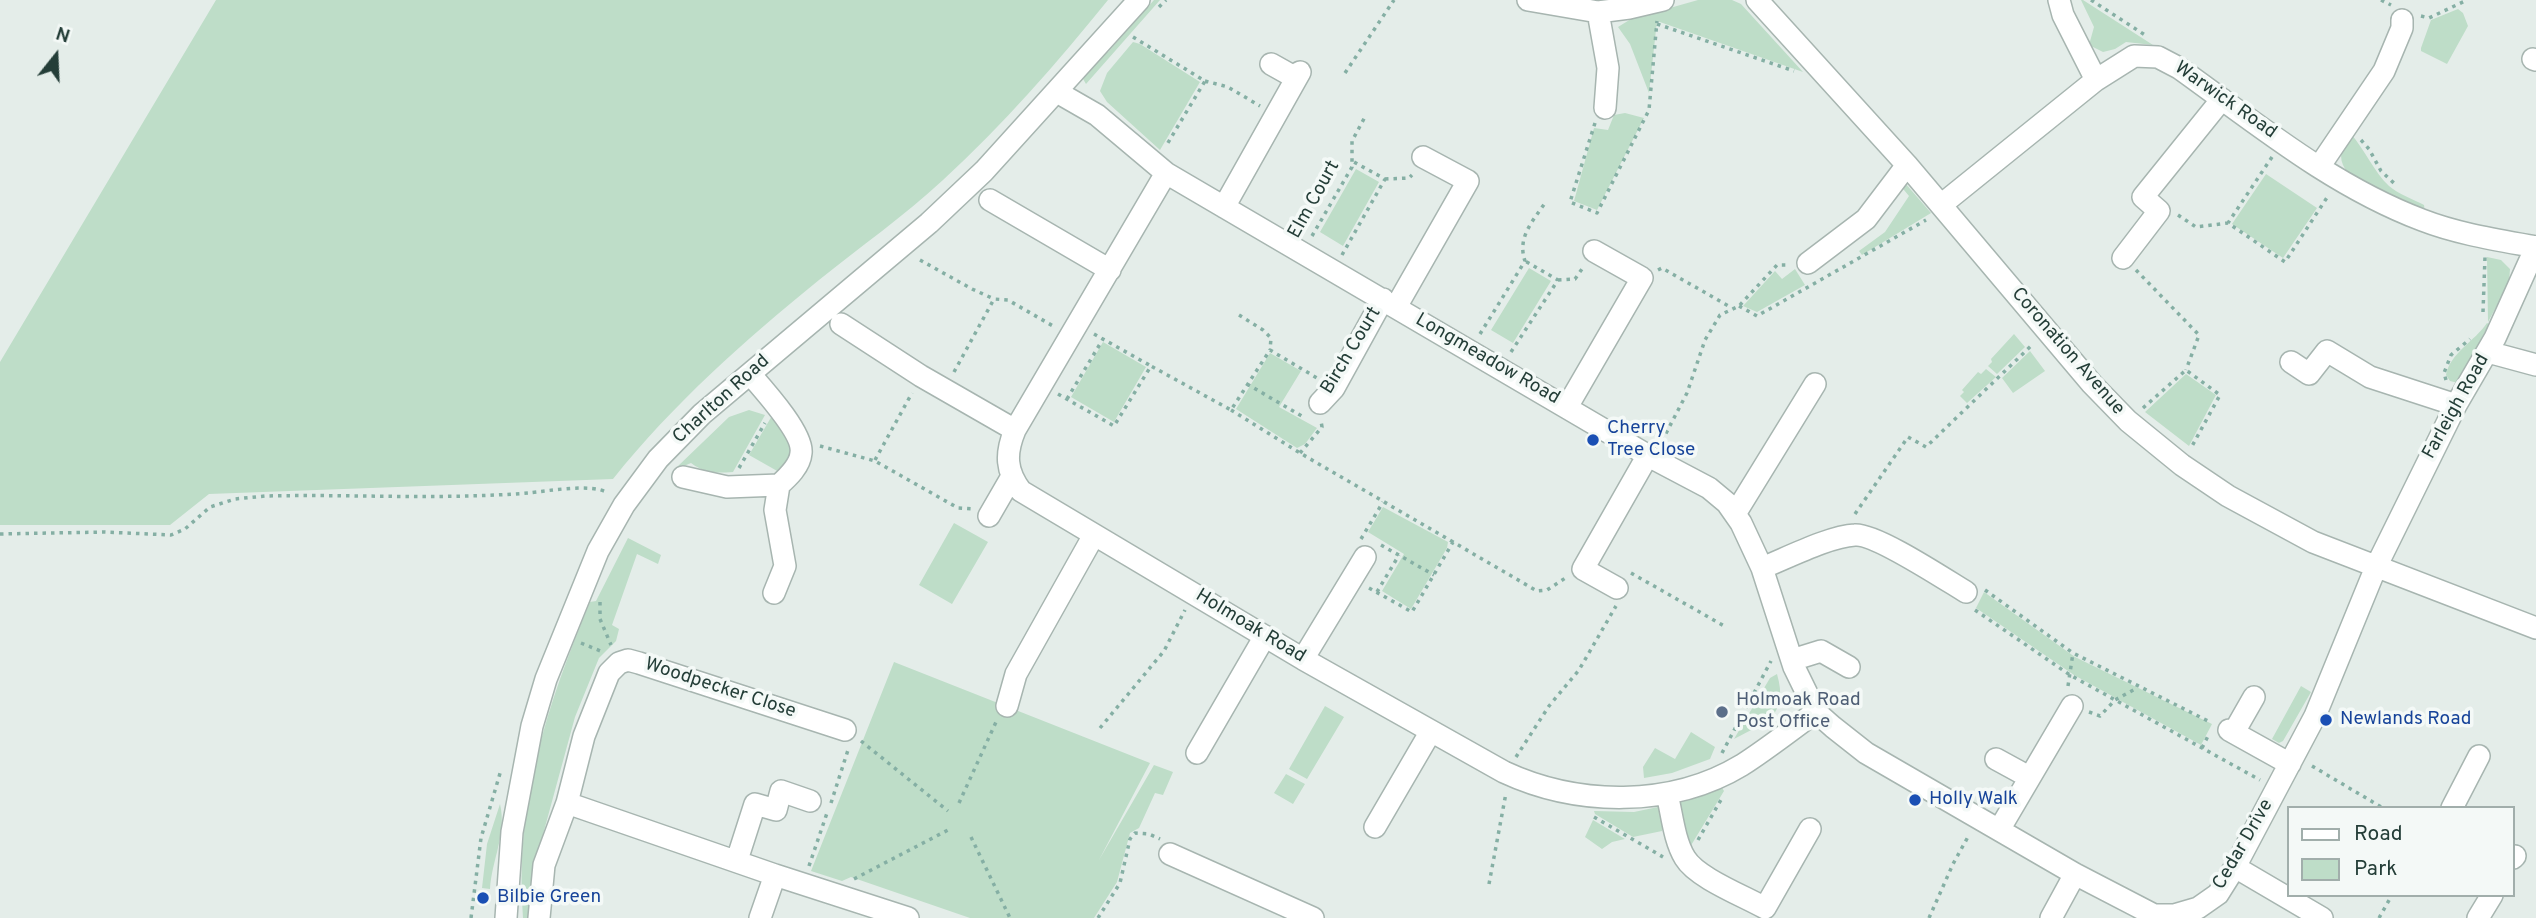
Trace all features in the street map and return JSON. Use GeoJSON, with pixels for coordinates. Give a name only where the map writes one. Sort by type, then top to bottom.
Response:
{"type":"FeatureCollection","features":[{"type":"Feature","properties":{"kind":"street","name":"Charlton Road"},"geometry":{"type":"LineString","coordinates":[[506,918],[512,832],[532,726],[546,679],[598,551],[624,505],[658,459],[702,414],[929,223],[984,171],[1139,0]]}},
{"type":"Feature","properties":{"kind":"street"},"geometry":{"type":"LineString","coordinates":[[1528,0],[1598,12],[1661,1]]}},
{"type":"Feature","properties":{"kind":"street","name":"Coronation Avenue"},"geometry":{"type":"LineString","coordinates":[[1757,0],[1908,164],[2092,384],[2128,421],[2182,465],[2265,518],[2313,542],[2536,628]]}},
{"type":"Feature","properties":{"kind":"street"},"geometry":{"type":"LineString","coordinates":[[2059,0],[2063,15],[2096,80]]}},
{"type":"Feature","properties":{"kind":"street"},"geometry":{"type":"LineString","coordinates":[[1598,12],[1608,68],[1605,108]]}},
{"type":"Feature","properties":{"kind":"street"},"geometry":{"type":"LineString","coordinates":[[2319,167],[2384,71],[2402,28],[2410,18]]}},
{"type":"Feature","properties":{"kind":"street","name":"Warwick Road"},"geometry":{"type":"LineString","coordinates":[[1943,207],[2096,80],[2134,56],[2158,57],[2179,68],[2339,180],[2418,219],[2536,247]]}},
{"type":"Feature","properties":{"kind":"street"},"geometry":{"type":"LineString","coordinates":[[1224,207],[1298,75],[1271,64]]}},
{"type":"Feature","properties":{"kind":"street","name":"Longmeadow Road"},"geometry":{"type":"LineString","coordinates":[[1057,92],[1097,115],[1161,168],[1224,207],[1651,457],[1709,488],[1727,503],[1741,523],[1762,568],[1792,660],[1816,712]]}},
{"type":"Feature","properties":{"kind":"street"},"geometry":{"type":"LineString","coordinates":[[2123,258],[2159,211],[2143,197],[2222,99]]}},
{"type":"Feature","properties":{"kind":"street","name":"Birch Court"},"geometry":{"type":"LineString","coordinates":[[1327,395],[1468,181],[1425,158]]}},
{"type":"Feature","properties":{"kind":"street"},"geometry":{"type":"LineString","coordinates":[[1808,263],[1866,219],[1908,164]]}},
{"type":"Feature","properties":{"kind":"street"},"geometry":{"type":"LineString","coordinates":[[991,513],[1011,478],[1007,463],[1009,445],[1015,430],[1110,270],[1161,168]]}},
{"type":"Feature","properties":{"kind":"street"},"geometry":{"type":"LineString","coordinates":[[990,200],[1110,270]]}},
{"type":"Feature","properties":{"kind":"street","name":"Farleigh Road"},"geometry":{"type":"LineString","coordinates":[[2376,566],[2482,343],[2536,247]]}},
{"type":"Feature","properties":{"kind":"street"},"geometry":{"type":"LineString","coordinates":[[1567,407],[1638,285],[1594,251]]}},
{"type":"Feature","properties":{"kind":"street"},"geometry":{"type":"LineString","coordinates":[[841,324],[921,376],[1015,430]]}},
{"type":"Feature","properties":{"kind":"street"},"geometry":{"type":"LineString","coordinates":[[2482,343],[2536,365]]}},
{"type":"Feature","properties":{"kind":"street"},"geometry":{"type":"LineString","coordinates":[[2291,362],[2309,374],[2327,351],[2370,377],[2452,403]]}},
{"type":"Feature","properties":{"kind":"street"},"geometry":{"type":"LineString","coordinates":[[750,374],[801,441],[802,455],[791,474],[779,485],[775,510],[785,566],[774,593]]}},
{"type":"Feature","properties":{"kind":"street"},"geometry":{"type":"LineString","coordinates":[[1735,514],[1815,384]]}},
{"type":"Feature","properties":{"kind":"street"},"geometry":{"type":"LineString","coordinates":[[1625,583],[1583,569],[1651,457]]}},
{"type":"Feature","properties":{"kind":"street"},"geometry":{"type":"LineString","coordinates":[[683,477],[727,487],[779,485]]}},
{"type":"Feature","properties":{"kind":"street","name":"Holmoak Road"},"geometry":{"type":"LineString","coordinates":[[1011,478],[1021,491],[1303,659],[1507,774],[1538,786],[1575,794],[1634,798],[1667,794],[1706,782],[1741,766],[1816,712]]}},
{"type":"Feature","properties":{"kind":"street"},"geometry":{"type":"LineString","coordinates":[[1762,568],[1857,534],[1875,540],[1966,592]]}},
{"type":"Feature","properties":{"kind":"street"},"geometry":{"type":"LineString","coordinates":[[1007,706],[1016,674],[1094,535]]}},
{"type":"Feature","properties":{"kind":"street"},"geometry":{"type":"LineString","coordinates":[[1303,659],[1370,549]]}},
{"type":"Feature","properties":{"kind":"street","name":"Cedar Drive"},"geometry":{"type":"LineString","coordinates":[[1816,712],[1866,753],[2075,874],[2154,915],[2174,915],[2198,908],[2218,894],[2235,867],[2323,699],[2376,566]]}},
{"type":"Feature","properties":{"kind":"street"},"geometry":{"type":"LineString","coordinates":[[1197,753],[1265,636]]}},
{"type":"Feature","properties":{"kind":"street"},"geometry":{"type":"LineString","coordinates":[[1792,660],[1821,651],[1849,667]]}},
{"type":"Feature","properties":{"kind":"street","name":"Woodpecker Close"},"geometry":{"type":"LineString","coordinates":[[539,918],[544,865],[567,803],[584,736],[609,673],[619,663],[628,660],[639,663],[845,730]]}},
{"type":"Feature","properties":{"kind":"street"},"geometry":{"type":"LineString","coordinates":[[2254,697],[2232,731],[2293,760]]}},
{"type":"Feature","properties":{"kind":"street"},"geometry":{"type":"LineString","coordinates":[[1999,830],[2072,706]]}},
{"type":"Feature","properties":{"kind":"street"},"geometry":{"type":"LineString","coordinates":[[1375,827],[1431,731]]}},
{"type":"Feature","properties":{"kind":"street"},"geometry":{"type":"LineString","coordinates":[[2453,806],[2479,756]]}},
{"type":"Feature","properties":{"kind":"street"},"geometry":{"type":"LineString","coordinates":[[1996,759],[2029,777]]}},
{"type":"Feature","properties":{"kind":"street"},"geometry":{"type":"LineString","coordinates":[[737,860],[755,804],[776,810],[781,791],[810,801]]}},
{"type":"Feature","properties":{"kind":"street"},"geometry":{"type":"LineString","coordinates":[[1667,794],[1686,861],[1705,875],[1765,908],[1810,829]]}},
{"type":"Feature","properties":{"kind":"street"},"geometry":{"type":"LineString","coordinates":[[567,803],[908,918]]}},
{"type":"Feature","properties":{"kind":"street"},"geometry":{"type":"LineString","coordinates":[[1170,854],[1313,918]]}},
{"type":"Feature","properties":{"kind":"street"},"geometry":{"type":"LineString","coordinates":[[2235,867],[2322,918]]}},
{"type":"Feature","properties":{"kind":"street"},"geometry":{"type":"LineString","coordinates":[[2051,918],[2075,874]]}},
{"type":"Feature","properties":{"kind":"street"},"geometry":{"type":"LineString","coordinates":[[760,918],[775,875]]}},
{"type":"Feature","properties":{"kind":"street"},"geometry":{"type":"LineString","coordinates":[[2478,918],[2490,897]]}},
{"type":"Feature","properties":{"kind":"path"},"geometry":{"type":"LineString","coordinates":[[1345,73],[1394,0]]}},
{"type":"Feature","properties":{"kind":"path"},"geometry":{"type":"LineString","coordinates":[[2091,0],[2147,37]]}},
{"type":"Feature","properties":{"kind":"path"},"geometry":{"type":"LineString","coordinates":[[2410,18],[2429,18],[2467,0]]}},
{"type":"Feature","properties":{"kind":"path"},"geometry":{"type":"LineString","coordinates":[[1605,108],[1593,125],[1570,202],[1597,213],[1649,110],[1661,1]]}},
{"type":"Feature","properties":{"kind":"path"},"geometry":{"type":"LineString","coordinates":[[1657,24],[1797,72]]}},
{"type":"Feature","properties":{"kind":"path"},"geometry":{"type":"LineString","coordinates":[[1118,25],[1205,81],[1228,87],[1276,115]]}},
{"type":"Feature","properties":{"kind":"path"},"geometry":{"type":"LineString","coordinates":[[1161,168],[1205,81]]}},
{"type":"Feature","properties":{"kind":"path","name":"Elm Court"},"geometry":{"type":"LineString","coordinates":[[1302,253],[1352,167],[1352,141],[1366,115]]}},
{"type":"Feature","properties":{"kind":"path"},"geometry":{"type":"LineString","coordinates":[[2348,126],[2369,149],[2381,171],[2402,191]]}},
{"type":"Feature","properties":{"kind":"path"},"geometry":{"type":"LineString","coordinates":[[2228,223],[2283,142]]}},
{"type":"Feature","properties":{"kind":"path"},"geometry":{"type":"LineString","coordinates":[[1333,270],[1384,179],[1409,178],[1425,158]]}},
{"type":"Feature","properties":{"kind":"path","name":"Elm Court"},"geometry":{"type":"LineString","coordinates":[[1352,161],[1384,179]]}},
{"type":"Feature","properties":{"kind":"path"},"geometry":{"type":"LineString","coordinates":[[2176,214],[2196,227],[2228,223],[2285,262],[2339,180]]}},
{"type":"Feature","properties":{"kind":"path"},"geometry":{"type":"LineString","coordinates":[[1545,203],[1528,228],[1521,247],[1525,261],[1558,280],[1575,279],[1594,251]]}},
{"type":"Feature","properties":{"kind":"path"},"geometry":{"type":"LineString","coordinates":[[1739,306],[1757,316],[1814,286],[1943,207]]}},
{"type":"Feature","properties":{"kind":"path"},"geometry":{"type":"LineString","coordinates":[[2483,323],[2486,237]]}},
{"type":"Feature","properties":{"kind":"path"},"geometry":{"type":"LineString","coordinates":[[2123,258],[2199,335],[2186,370],[2128,421]]}},
{"type":"Feature","properties":{"kind":"path"},"geometry":{"type":"LineString","coordinates":[[920,260],[993,299],[1008,300],[1074,330],[1102,339],[1231,410],[1537,591],[1547,590],[1583,569]]}},
{"type":"Feature","properties":{"kind":"path"},"geometry":{"type":"LineString","coordinates":[[1470,351],[1525,261]]}},
{"type":"Feature","properties":{"kind":"path"},"geometry":{"type":"LineString","coordinates":[[1651,457],[1687,393],[1705,340],[1720,315],[1739,306],[1777,265],[1808,263]]}},
{"type":"Feature","properties":{"kind":"path"},"geometry":{"type":"LineString","coordinates":[[1638,285],[1662,268],[1732,308]]}},
{"type":"Feature","properties":{"kind":"path"},"geometry":{"type":"LineString","coordinates":[[1501,368],[1558,280]]}},
{"type":"Feature","properties":{"kind":"path"},"geometry":{"type":"LineString","coordinates":[[944,389],[993,299]]}},
{"type":"Feature","properties":{"kind":"path"},"geometry":{"type":"LineString","coordinates":[[1231,410],[1270,350],[1271,338],[1267,333],[1239,315]]}},
{"type":"Feature","properties":{"kind":"path"},"geometry":{"type":"LineString","coordinates":[[1838,539],[1908,437],[1926,447],[2047,330]]}},
{"type":"Feature","properties":{"kind":"path"},"geometry":{"type":"LineString","coordinates":[[1067,399],[1102,339]]}},
{"type":"Feature","properties":{"kind":"path"},"geometry":{"type":"LineString","coordinates":[[2452,403],[2454,387],[2447,382],[2444,373],[2446,364],[2451,355],[2482,343]]}},
{"type":"Feature","properties":{"kind":"path"},"geometry":{"type":"LineString","coordinates":[[1270,350],[1327,395],[1322,427],[1300,453]]}},
{"type":"Feature","properties":{"kind":"path"},"geometry":{"type":"LineString","coordinates":[[1042,384],[1114,426],[1151,366]]}},
{"type":"Feature","properties":{"kind":"path"},"geometry":{"type":"LineString","coordinates":[[2182,465],[2220,395],[2186,370]]}},
{"type":"Feature","properties":{"kind":"path"},"geometry":{"type":"LineString","coordinates":[[875,461],[921,376]]}},
{"type":"Feature","properties":{"kind":"path"},"geometry":{"type":"LineString","coordinates":[[1247,384],[1322,427]]}},
{"type":"Feature","properties":{"kind":"path"},"geometry":{"type":"LineString","coordinates":[[727,487],[776,406]]}},
{"type":"Feature","properties":{"kind":"path"},"geometry":{"type":"LineString","coordinates":[[801,441],[875,461],[958,508],[991,513]]}},
{"type":"Feature","properties":{"kind":"path"},"geometry":{"type":"LineString","coordinates":[[0,534],[105,532],[171,535],[185,530],[210,507],[235,499],[265,496],[470,497],[584,488],[604,490],[624,505]]}},
{"type":"Feature","properties":{"kind":"path"},"geometry":{"type":"LineString","coordinates":[[1383,502],[1356,547],[1399,555],[1434,575]]}},
{"type":"Feature","properties":{"kind":"path"},"geometry":{"type":"LineString","coordinates":[[1352,578],[1412,612],[1453,542]]}},
{"type":"Feature","properties":{"kind":"path"},"geometry":{"type":"LineString","coordinates":[[1377,592],[1399,555]]}},
{"type":"Feature","properties":{"kind":"path"},"geometry":{"type":"LineString","coordinates":[[1489,884],[1507,774],[1549,706],[1579,670],[1625,583],[1726,627]]}},
{"type":"Feature","properties":{"kind":"path"},"geometry":{"type":"LineString","coordinates":[[2232,731],[2073,653],[1985,590],[1966,592],[1975,611],[2070,675],[2277,790]]}},
{"type":"Feature","properties":{"kind":"path"},"geometry":{"type":"LineString","coordinates":[[1100,728],[1164,651],[1183,616],[1188,591]]}},
{"type":"Feature","properties":{"kind":"path"},"geometry":{"type":"LineString","coordinates":[[563,636],[601,650],[619,663]]}},
{"type":"Feature","properties":{"kind":"path"},"geometry":{"type":"LineString","coordinates":[[1706,782],[1784,637]]}},
{"type":"Feature","properties":{"kind":"path"},"geometry":{"type":"LineString","coordinates":[[2073,653],[2067,695],[2072,706],[2100,716],[2115,700],[2138,687]]}},
{"type":"Feature","properties":{"kind":"path"},"geometry":{"type":"LineString","coordinates":[[959,803],[994,725],[1007,706]]}},
{"type":"Feature","properties":{"kind":"path"},"geometry":{"type":"LineString","coordinates":[[845,730],[948,811]]}},
{"type":"Feature","properties":{"kind":"path"},"geometry":{"type":"LineString","coordinates":[[2293,760],[2378,806]]}},
{"type":"Feature","properties":{"kind":"path"},"geometry":{"type":"LineString","coordinates":[[471,918],[481,838],[503,762]]}},
{"type":"Feature","properties":{"kind":"path"},"geometry":{"type":"LineString","coordinates":[[1929,918],[1953,864],[1979,818]]}},
{"type":"Feature","properties":{"kind":"path"},"geometry":{"type":"LineString","coordinates":[[828,892],[948,830]]}},
{"type":"Feature","properties":{"kind":"path"},"geometry":{"type":"LineString","coordinates":[[1098,918],[1120,883],[1130,839],[1135,833],[1149,834],[1162,840],[1170,854]]}},
{"type":"Feature","properties":{"kind":"path"},"geometry":{"type":"LineString","coordinates":[[971,837],[1010,918]]}},
{"type":"Feature","properties":{"kind":"path"},"geometry":{"type":"LineString","coordinates":[[2379,918],[2391,897]]}},
{"type":"Feature","properties":{"kind":"green space"},"geometry":{"type":"Polygon","coordinates":[[[216,0],[1108,0],[987,138],[913,206],[819,280],[737,350],[660,425],[613,479],[209,494],[170,525],[0,525],[0,362],[216,0]]]}},
{"type":"Feature","properties":{"kind":"green space"},"geometry":{"type":"Polygon","coordinates":[[[1154,0],[1160,0],[1086,84],[1082,77],[1154,0]]]}},
{"type":"Feature","properties":{"kind":"green space"},"geometry":{"type":"Polygon","coordinates":[[[1698,0],[1732,0],[1741,4],[1803,72],[1657,21],[1649,93],[1630,44],[1618,27],[1631,19],[1698,0]]]}},
{"type":"Feature","properties":{"kind":"green space"},"geometry":{"type":"Polygon","coordinates":[[[2081,0],[2153,45],[2126,42],[2103,52],[2089,45],[2094,27],[2081,0]]]}},
{"type":"Feature","properties":{"kind":"green space"},"geometry":{"type":"Polygon","coordinates":[[[2458,9],[2463,13],[2468,26],[2447,64],[2421,51],[2421,48],[2431,20],[2458,9]]]}},
{"type":"Feature","properties":{"kind":"green space"},"geometry":{"type":"Polygon","coordinates":[[[1133,42],[1200,82],[1160,150],[1107,102],[1100,91],[1107,73],[1133,42]]]}},
{"type":"Feature","properties":{"kind":"green space"},"geometry":{"type":"Polygon","coordinates":[[[1625,113],[1644,118],[1597,210],[1574,201],[1594,128],[1608,130],[1614,115],[1625,113]]]}},
{"type":"Feature","properties":{"kind":"green space"},"geometry":{"type":"Polygon","coordinates":[[[2351,134],[2389,186],[2424,205],[2425,212],[2379,193],[2348,172],[2343,165],[2341,153],[2351,134]]]}},
{"type":"Feature","properties":{"kind":"green space"},"geometry":{"type":"Polygon","coordinates":[[[1356,169],[1379,182],[1343,246],[1320,232],[1356,169]]]}},
{"type":"Feature","properties":{"kind":"green space"},"geometry":{"type":"Polygon","coordinates":[[[2266,174],[2317,208],[2283,258],[2232,224],[2266,174]]]}},
{"type":"Feature","properties":{"kind":"green space"},"geometry":{"type":"Polygon","coordinates":[[[1905,183],[1931,213],[1862,255],[1859,251],[1885,232],[1909,196],[1899,184],[1905,183]]]}},
{"type":"Feature","properties":{"kind":"green space"},"geometry":{"type":"Polygon","coordinates":[[[2487,257],[2501,260],[2510,269],[2509,283],[2488,322],[2487,257]]]}},
{"type":"Feature","properties":{"kind":"green space"},"geometry":{"type":"Polygon","coordinates":[[[1529,268],[1551,281],[1513,343],[1491,330],[1529,268]]]}},
{"type":"Feature","properties":{"kind":"green space"},"geometry":{"type":"Polygon","coordinates":[[[1795,269],[1805,285],[1757,312],[1743,306],[1775,271],[1782,279],[1795,269]]]}},
{"type":"Feature","properties":{"kind":"green space"},"geometry":{"type":"Polygon","coordinates":[[[2487,323],[2489,324],[2458,383],[2450,381],[2446,375],[2452,360],[2487,323]]]}},
{"type":"Feature","properties":{"kind":"green space"},"geometry":{"type":"Polygon","coordinates":[[[2014,334],[2025,347],[1997,374],[1988,366],[2014,334]]]}},
{"type":"Feature","properties":{"kind":"green space"},"geometry":{"type":"Polygon","coordinates":[[[1103,342],[1146,367],[1114,422],[1071,397],[1103,342]]]}},
{"type":"Feature","properties":{"kind":"green space"},"geometry":{"type":"Polygon","coordinates":[[[2030,351],[2045,371],[2013,393],[2002,378],[2030,351]]]}},
{"type":"Feature","properties":{"kind":"green space"},"geometry":{"type":"Polygon","coordinates":[[[1270,353],[1301,371],[1279,407],[1317,428],[1305,444],[1297,448],[1236,409],[1270,353]]]}},
{"type":"Feature","properties":{"kind":"green space"},"geometry":{"type":"Polygon","coordinates":[[[1986,369],[1996,377],[1967,403],[1960,396],[1964,392],[1962,390],[1978,372],[1981,374],[1986,369]]]}},
{"type":"Feature","properties":{"kind":"green space"},"geometry":{"type":"Polygon","coordinates":[[[2186,374],[2216,395],[2189,446],[2145,412],[2186,374]]]}},
{"type":"Feature","properties":{"kind":"green space"},"geometry":{"type":"Polygon","coordinates":[[[749,410],[765,415],[733,472],[711,472],[691,463],[677,467],[729,417],[749,410]]]}},
{"type":"Feature","properties":{"kind":"green space"},"geometry":{"type":"Polygon","coordinates":[[[773,414],[790,435],[795,454],[779,472],[749,455],[773,414]]]}},
{"type":"Feature","properties":{"kind":"green space"},"geometry":{"type":"Polygon","coordinates":[[[1383,507],[1448,542],[1411,609],[1382,591],[1404,554],[1368,532],[1383,507]]]}},
{"type":"Feature","properties":{"kind":"green space"},"geometry":{"type":"Polygon","coordinates":[[[954,523],[988,542],[952,604],[919,585],[954,523]]]}},
{"type":"Feature","properties":{"kind":"green space"},"geometry":{"type":"Polygon","coordinates":[[[628,538],[661,555],[658,564],[637,554],[612,625],[619,629],[616,641],[599,658],[575,717],[533,871],[529,918],[523,918],[524,835],[537,756],[574,640],[590,602],[596,601],[628,538]]]}},
{"type":"Feature","properties":{"kind":"green space"},"geometry":{"type":"Polygon","coordinates":[[[1984,592],[2075,657],[2212,724],[2201,745],[2074,675],[1976,608],[1984,592]]]}},
{"type":"Feature","properties":{"kind":"green space"},"geometry":{"type":"Polygon","coordinates":[[[894,662],[1150,763],[1099,860],[1154,765],[1173,772],[1163,795],[1155,793],[1139,828],[1130,833],[1117,882],[1094,918],[970,918],[851,877],[842,881],[811,871],[894,662]]]}},
{"type":"Feature","properties":{"kind":"green space"},"geometry":{"type":"Polygon","coordinates":[[[1777,674],[1780,699],[1777,709],[1765,722],[1734,739],[1770,678],[1777,674]]]}},
{"type":"Feature","properties":{"kind":"green space"},"geometry":{"type":"Polygon","coordinates":[[[2301,686],[2311,692],[2283,741],[2279,743],[2272,739],[2301,686]]]}},
{"type":"Feature","properties":{"kind":"green space"},"geometry":{"type":"Polygon","coordinates":[[[1325,706],[1344,717],[1307,779],[1289,769],[1325,706]]]}},
{"type":"Feature","properties":{"kind":"green space"},"geometry":{"type":"Polygon","coordinates":[[[1691,732],[1715,747],[1710,759],[1672,773],[1644,778],[1643,767],[1655,748],[1675,759],[1691,732]]]}},
{"type":"Feature","properties":{"kind":"green space"},"geometry":{"type":"Polygon","coordinates":[[[1286,774],[1305,784],[1293,804],[1274,793],[1286,774]]]}},
{"type":"Feature","properties":{"kind":"green space"},"geometry":{"type":"Polygon","coordinates":[[[1721,786],[1724,791],[1690,847],[1684,839],[1678,807],[1680,802],[1721,786]]]}},
{"type":"Feature","properties":{"kind":"green space"},"geometry":{"type":"Polygon","coordinates":[[[500,804],[502,826],[490,889],[482,888],[487,844],[500,804]]]}},
{"type":"Feature","properties":{"kind":"green space"},"geometry":{"type":"Polygon","coordinates":[[[1658,807],[1664,813],[1662,831],[1633,837],[1594,811],[1634,812],[1658,807]]]}},
{"type":"Feature","properties":{"kind":"green space"},"geometry":{"type":"Polygon","coordinates":[[[1593,820],[1625,839],[1612,842],[1602,849],[1585,837],[1593,820]]]}},
{"type":"Feature","properties":{"kind":"place","name":"Cherry Tree Close"},"geometry":{"type":"Point","coordinates":[1593,440]}},
{"type":"Feature","properties":{"kind":"place","name":"Holmoak Road Post Office"},"geometry":{"type":"Point","coordinates":[1722,712]}},
{"type":"Feature","properties":{"kind":"place","name":"Newlands Road"},"geometry":{"type":"Point","coordinates":[2326,720]}},
{"type":"Feature","properties":{"kind":"place","name":"Holly Walk"},"geometry":{"type":"Point","coordinates":[1915,800]}},
{"type":"Feature","properties":{"kind":"place","name":"Bilbie Green"},"geometry":{"type":"Point","coordinates":[483,898]}}]}
